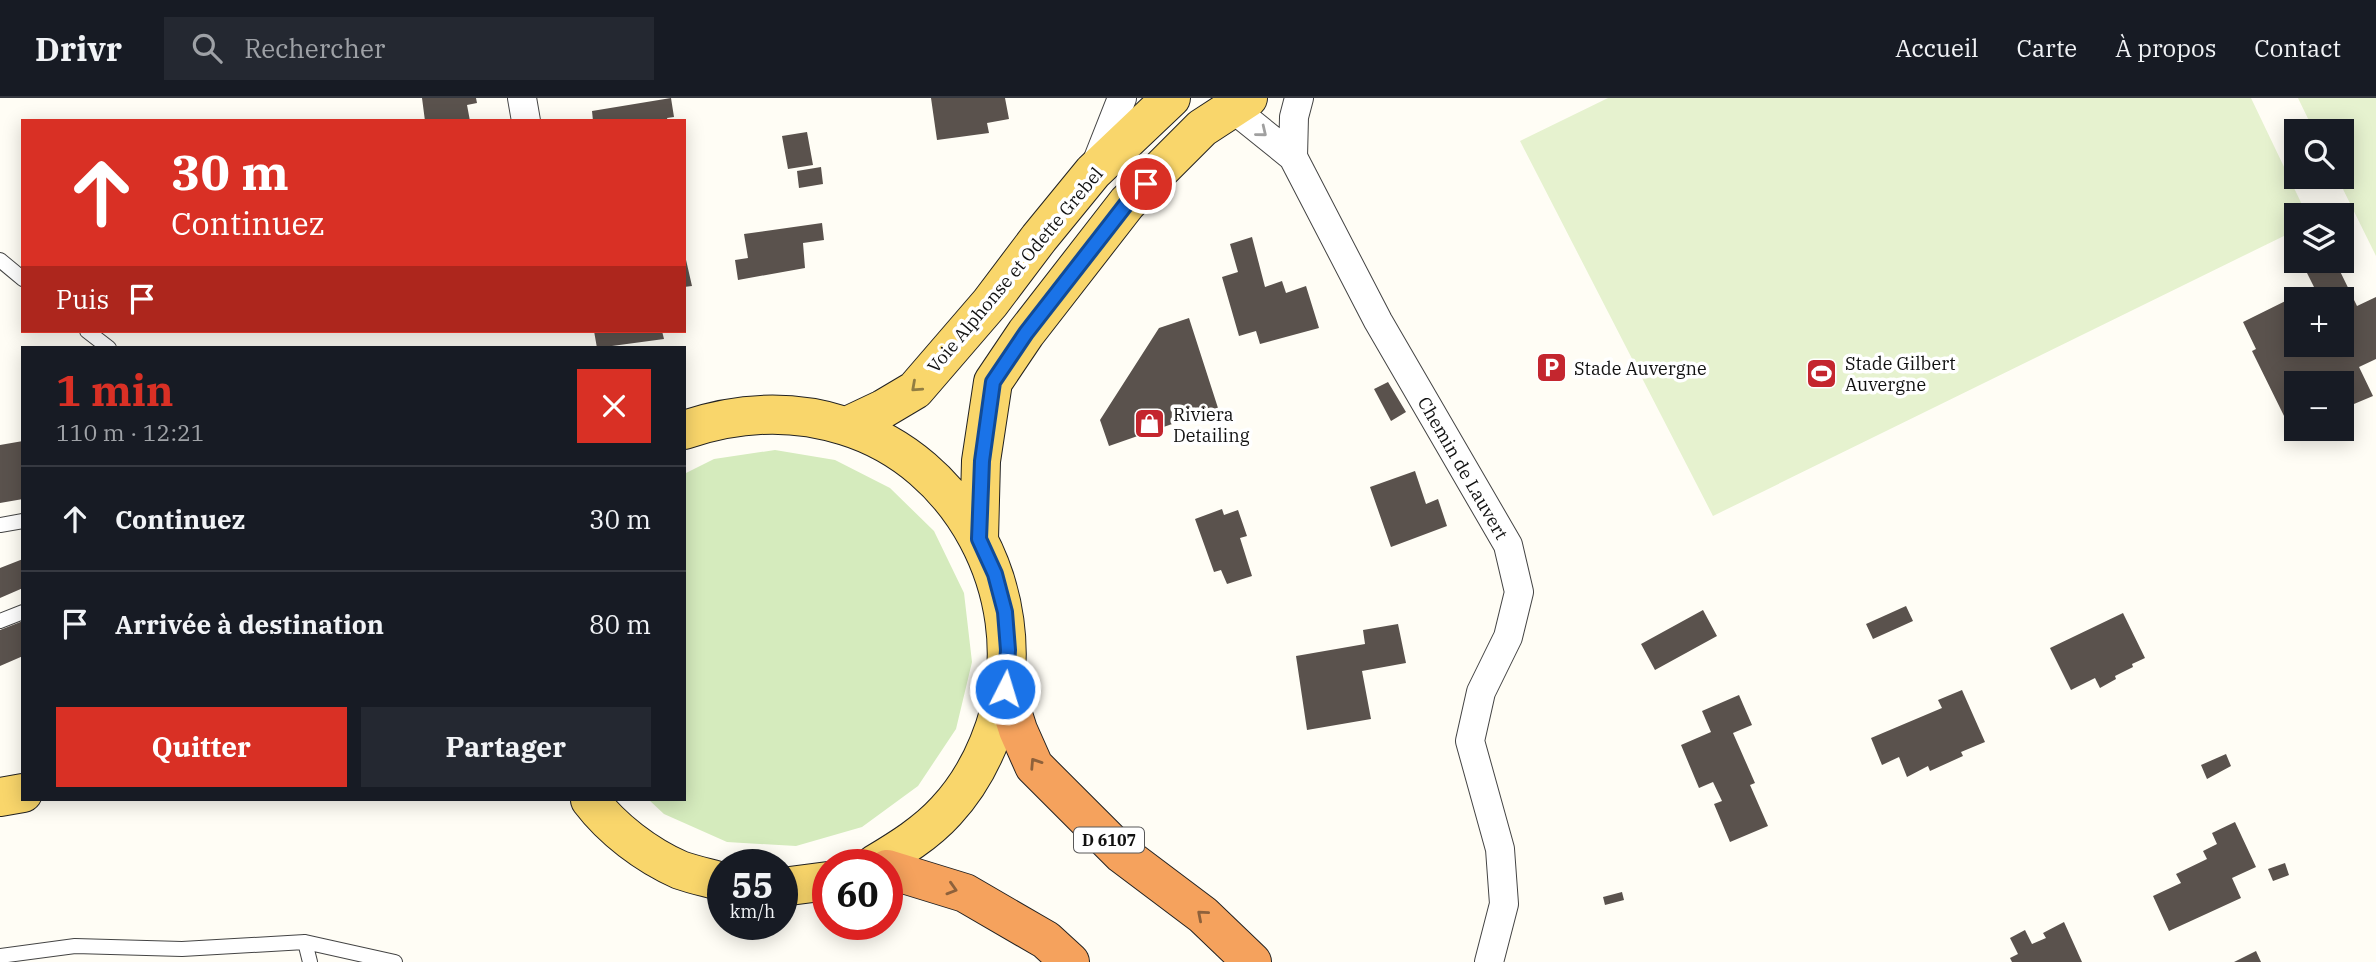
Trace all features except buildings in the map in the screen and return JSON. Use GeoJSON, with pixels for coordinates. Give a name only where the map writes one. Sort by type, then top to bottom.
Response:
{"type":"FeatureCollection","features":[{"type":"Feature","properties":{"kind":"highway","name":"D 6107"},"geometry":{"type":"LineString","coordinates":[[1005,689],[1018,730],[1034,766],[1122,854],[1202,915],[1252,962]]}},
{"type":"Feature","properties":{"kind":"highway"},"geometry":{"type":"LineString","coordinates":[[903,874],[965,893],[1046,940],[1070,962]]}},
{"type":"Feature","properties":{"kind":"main road","name":"Voie Alphonse et Odette Grebel"},"geometry":{"type":"LineString","coordinates":[[847,426],[915,390],[990,303],[1038,238],[1093,172],[1171,98]]}},
{"type":"Feature","properties":{"kind":"main road"},"geometry":{"type":"LineString","coordinates":[[979,539],[982,461],[993,382],[1026,333],[1127,203],[1202,128],[1240,103]]}},
{"type":"Feature","properties":{"kind":"main road"},"geometry":{"type":"LineString","coordinates":[[686,429],[725,418],[766,414],[807,416],[847,426],[887,444],[924,470],[955,502],[979,539],[995,574],[1005,612],[1008,650],[1005,689],[994,733],[974,774],[947,811],[913,841],[899,849]]}},
{"type":"Feature","properties":{"kind":"main road"},"geometry":{"type":"LineString","coordinates":[[0,797],[21,793]]}},
{"type":"Feature","properties":{"kind":"main road"},"geometry":{"type":"LineString","coordinates":[[586,804],[637,845],[681,870],[707,877]]}},
{"type":"Feature","properties":{"kind":"street"},"geometry":{"type":"LineString","coordinates":[[522,98],[526,119]]}},
{"type":"Feature","properties":{"kind":"street"},"geometry":{"type":"LineString","coordinates":[[1093,172],[1122,98]]}},
{"type":"Feature","properties":{"kind":"street","name":"Chemin de Lauvert"},"geometry":{"type":"LineString","coordinates":[[1293,157],[1294,117],[1298,98]]}},
{"type":"Feature","properties":{"kind":"street","name":"Chemin de Lauvert"},"geometry":{"type":"LineString","coordinates":[[1240,103],[1293,157],[1378,321],[1508,545],[1519,592],[1508,637],[1481,692],[1471,741],[1500,849],[1504,904],[1489,962]]}},
{"type":"Feature","properties":{"kind":"lane"},"geometry":{"type":"LineString","coordinates":[[0,260],[21,277]]}},
{"type":"Feature","properties":{"kind":"lane"},"geometry":{"type":"LineString","coordinates":[[90,333],[106,346]]}},
{"type":"Feature","properties":{"kind":"lane"},"geometry":{"type":"LineString","coordinates":[[0,525],[21,521]]}},
{"type":"Feature","properties":{"kind":"lane"},"geometry":{"type":"LineString","coordinates":[[0,621],[21,613]]}},
{"type":"Feature","properties":{"kind":"lane"},"geometry":{"type":"LineString","coordinates":[[0,956],[75,946],[182,949],[305,942],[395,962]]}},
{"type":"Feature","properties":{"kind":"lane"},"geometry":{"type":"LineString","coordinates":[[305,942],[310,962]]}},
{"type":"Feature","properties":{"kind":"green space","name":"Stade Gilbert Auvergne"},"geometry":{"type":"Polygon","coordinates":[[[1608,98],[2251,98],[2284,167],[2284,189],[2295,189],[2301,203],[2284,203],[2284,236],[1713,516],[1520,141],[1608,98]]]}},
{"type":"Feature","properties":{"kind":"green space"},"geometry":{"type":"Polygon","coordinates":[[[2298,98],[2376,98],[2376,256],[2354,211],[2354,203],[2350,203],[2343,189],[2354,189],[2354,119],[2308,119],[2298,98]]]}},
{"type":"Feature","properties":{"kind":"green space"},"geometry":{"type":"Polygon","coordinates":[[[775,450],[835,460],[890,488],[934,531],[964,593],[972,662],[956,729],[918,786],[862,827],[796,846],[727,842],[664,814],[650,801],[686,801],[686,473],[714,459],[775,450]]]}},
{"type":"Feature","properties":{"kind":"place","name":"Stade Auvergne"},"geometry":{"type":"Point","coordinates":[1551,368]}},
{"type":"Feature","properties":{"kind":"place","name":"Stade Gilbert Auvergne"},"geometry":{"type":"Point","coordinates":[1822,373]}},
{"type":"Feature","properties":{"kind":"place","name":"Riviera Detailing"},"geometry":{"type":"Point","coordinates":[1150,424]}},
{"type":"Feature","properties":{"kind":"route"},"geometry":{"type":"LineString","coordinates":[[1005,689],[1008,650],[1005,612],[995,574],[979,539],[982,461],[993,382],[1026,333],[1127,203],[1146,184]]}}]}
